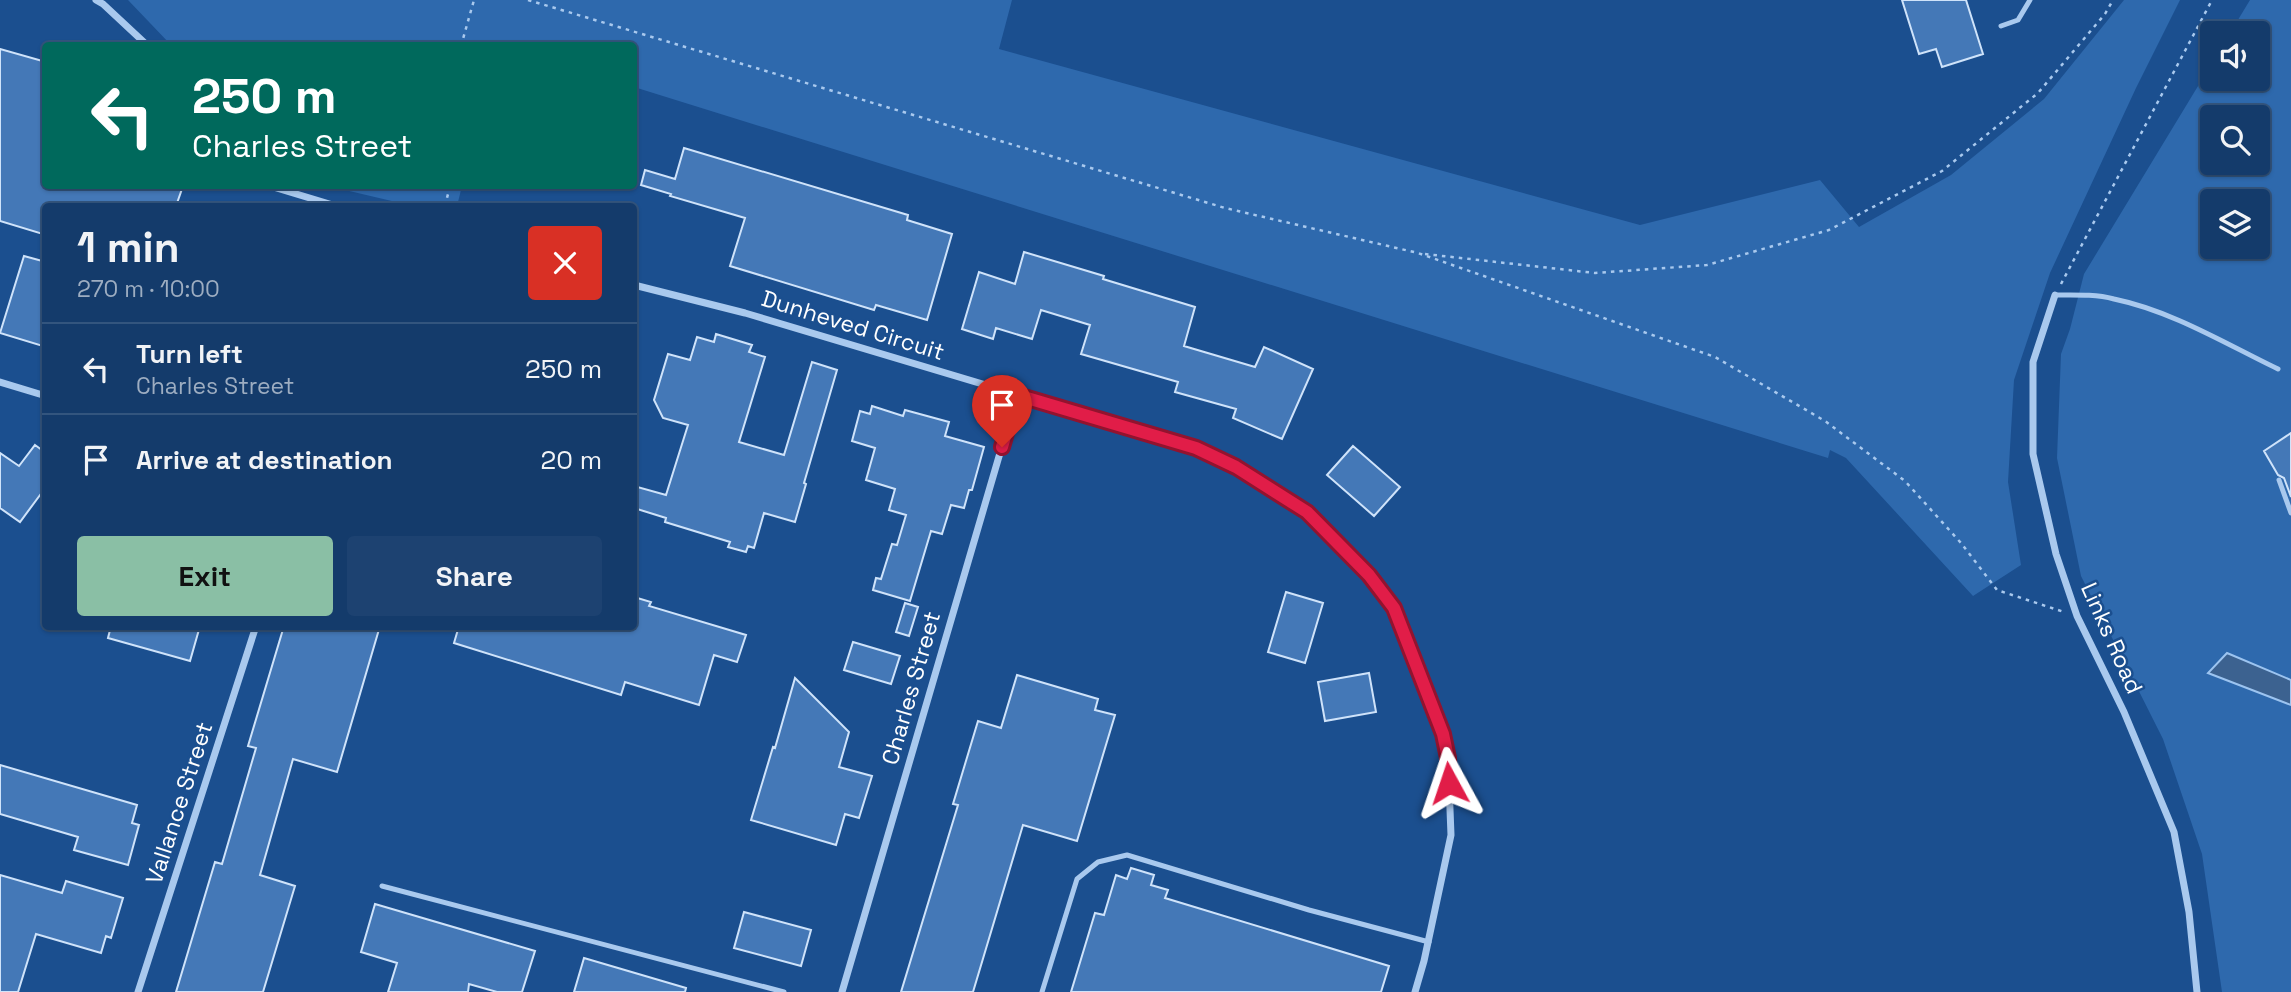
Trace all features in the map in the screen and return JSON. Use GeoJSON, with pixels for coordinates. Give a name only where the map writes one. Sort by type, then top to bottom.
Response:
{"type":"FeatureCollection","features":[{"type":"Feature","properties":{"kind":"street"},"geometry":{"type":"LineString","coordinates":[[96,0],[144,42]]}},
{"type":"Feature","properties":{"kind":"street"},"geometry":{"type":"LineString","coordinates":[[280,189],[326,203]]}},
{"type":"Feature","properties":{"kind":"street","name":"Dunheved Circuit"},"geometry":{"type":"LineString","coordinates":[[637,286],[745,313],[1196,448],[1236,467],[1307,512],[1369,575],[1394,608],[1443,734],[1448,758],[1451,835],[1429,942],[1415,992]]}},
{"type":"Feature","properties":{"kind":"street","name":"Links Road"},"geometry":{"type":"LineString","coordinates":[[2055,295],[2033,362],[2033,454],[2056,554],[2077,616],[2124,712],[2174,832],[2189,912],[2197,992]]}},
{"type":"Feature","properties":{"kind":"street"},"geometry":{"type":"LineString","coordinates":[[0,382],[42,395]]}},
{"type":"Feature","properties":{"kind":"street","name":"Charles Street"},"geometry":{"type":"LineString","coordinates":[[842,992],[1017,395]]}},
{"type":"Feature","properties":{"kind":"street","name":"Vallance Street"},"geometry":{"type":"LineString","coordinates":[[138,992],[255,630]]}},
{"type":"Feature","properties":{"kind":"lane"},"geometry":{"type":"LineString","coordinates":[[2001,26],[2018,20],[2030,0]]}},
{"type":"Feature","properties":{"kind":"lane"},"geometry":{"type":"LineString","coordinates":[[2055,295],[2115,299],[2166,315],[2278,369]]}},
{"type":"Feature","properties":{"kind":"lane"},"geometry":{"type":"LineString","coordinates":[[2279,480],[2291,513]]}},
{"type":"Feature","properties":{"kind":"lane"},"geometry":{"type":"LineString","coordinates":[[1042,992],[1077,879],[1098,862],[1127,855],[1308,911],[1429,942]]}},
{"type":"Feature","properties":{"kind":"lane"},"geometry":{"type":"LineString","coordinates":[[382,886],[784,992]]}},
{"type":"Feature","properties":{"kind":"path"},"geometry":{"type":"LineString","coordinates":[[462,42],[474,0]]}},
{"type":"Feature","properties":{"kind":"path"},"geometry":{"type":"LineString","coordinates":[[528,0],[1225,208],[1418,253],[1715,357],[1825,421],[1905,481],[1961,542],[1997,590],[2077,616]]}},
{"type":"Feature","properties":{"kind":"path"},"geometry":{"type":"LineString","coordinates":[[1418,253],[1595,273],[1707,265],[1829,230],[1942,172],[2038,93],[2105,14],[2113,0]]}},
{"type":"Feature","properties":{"kind":"path"},"geometry":{"type":"LineString","coordinates":[[2055,295],[2212,0]]}},
{"type":"Feature","properties":{"kind":"shaded area"},"geometry":{"type":"Polygon","coordinates":[[[128,0],[1012,0],[999,49],[1640,225],[1820,180],[1859,227],[1951,175],[2044,99],[2124,0],[2180,0],[2050,273],[2014,380],[2008,482],[2021,565],[1973,596],[1846,458],[1830,450],[1828,458],[637,88],[637,42],[168,42],[128,0]]]}},
{"type":"Feature","properties":{"kind":"shaded area"},"geometry":{"type":"Polygon","coordinates":[[[2250,0],[2291,0],[2291,992],[2222,992],[2202,854],[2163,739],[2081,576],[2057,458],[2061,354],[2084,274],[2200,83],[2200,91],[2270,91],[2270,21],[2237,21],[2250,0]]]}},
{"type":"Feature","properties":{"kind":"shaded area"},"geometry":{"type":"Polygon","coordinates":[[[341,189],[461,189],[458,203],[400,203],[341,189]]]}},
{"type":"Feature","properties":{"kind":"shaded area"},"geometry":{"type":"Polygon","coordinates":[[[2227,653],[2291,680],[2291,705],[2208,673],[2227,653]]]}},
{"type":"Feature","properties":{"kind":"building"},"geometry":{"type":"Polygon","coordinates":[[[1902,0],[1966,0],[1983,54],[1942,67],[1936,49],[1919,54],[1902,0]]]}},
{"type":"Feature","properties":{"kind":"building"},"geometry":{"type":"Polygon","coordinates":[[[0,49],[42,61],[42,189],[182,189],[177,203],[42,203],[42,234],[0,221],[0,49]]]}},
{"type":"Feature","properties":{"kind":"building"},"geometry":{"type":"Polygon","coordinates":[[[684,148],[908,215],[907,220],[952,234],[927,320],[876,305],[874,310],[730,266],[745,218],[641,185],[645,170],[675,179],[684,148]]]}},
{"type":"Feature","properties":{"kind":"building"},"geometry":{"type":"Polygon","coordinates":[[[1024,252],[1195,307],[1184,346],[1255,367],[1264,347],[1313,369],[1282,439],[1233,418],[1236,409],[1175,392],[1178,382],[1081,354],[1090,325],[1041,310],[1032,339],[996,328],[993,339],[962,329],[979,272],[1015,284],[1024,252]]]}},
{"type":"Feature","properties":{"kind":"building"},"geometry":{"type":"Polygon","coordinates":[[[24,256],[42,261],[42,346],[0,333],[24,256]]]}},
{"type":"Feature","properties":{"kind":"building"},"geometry":{"type":"Polygon","coordinates":[[[716,334],[752,345],[749,352],[765,357],[739,442],[784,455],[812,362],[837,370],[795,522],[764,513],[754,548],[748,546],[746,552],[728,547],[730,542],[665,522],[666,518],[637,509],[637,487],[666,495],[688,425],[663,418],[654,400],[668,354],[690,360],[697,337],[714,342],[716,334]]]}},
{"type":"Feature","properties":{"kind":"building"},"geometry":{"type":"Polygon","coordinates":[[[872,406],[903,416],[905,410],[949,422],[945,436],[984,447],[964,508],[951,505],[942,534],[931,531],[910,601],[873,590],[876,578],[881,579],[892,544],[897,545],[906,515],[889,510],[895,489],[866,480],[875,448],[852,441],[860,411],[870,414],[872,406]]]}},
{"type":"Feature","properties":{"kind":"building"},"geometry":{"type":"Polygon","coordinates":[[[2291,433],[2291,497],[2284,478],[2278,475],[2264,451],[2291,433]]]}},
{"type":"Feature","properties":{"kind":"building"},"geometry":{"type":"Polygon","coordinates":[[[35,445],[42,450],[42,492],[20,522],[0,508],[0,453],[19,466],[35,445]]]}},
{"type":"Feature","properties":{"kind":"building"},"geometry":{"type":"Polygon","coordinates":[[[1353,446],[1400,487],[1374,516],[1327,475],[1353,446]]]}},
{"type":"Feature","properties":{"kind":"building"},"geometry":{"type":"Polygon","coordinates":[[[1286,592],[1323,603],[1305,663],[1268,652],[1286,592]]]}},
{"type":"Feature","properties":{"kind":"building"},"geometry":{"type":"Polygon","coordinates":[[[637,598],[651,602],[649,606],[746,635],[737,662],[714,655],[699,705],[625,682],[621,695],[454,643],[458,630],[637,630],[637,598]]]}},
{"type":"Feature","properties":{"kind":"building"},"geometry":{"type":"Polygon","coordinates":[[[905,603],[918,607],[909,636],[896,632],[905,603]]]}},
{"type":"Feature","properties":{"kind":"building"},"geometry":{"type":"Polygon","coordinates":[[[110,630],[199,630],[190,661],[108,638],[110,630]]]}},
{"type":"Feature","properties":{"kind":"building"},"geometry":{"type":"Polygon","coordinates":[[[283,630],[379,630],[337,772],[293,759],[260,875],[295,886],[263,992],[176,992],[215,862],[222,864],[256,748],[248,746],[283,630]]]}},
{"type":"Feature","properties":{"kind":"building"},"geometry":{"type":"Polygon","coordinates":[[[853,642],[900,656],[891,684],[844,670],[853,642]]]}},
{"type":"Feature","properties":{"kind":"building"},"geometry":{"type":"Polygon","coordinates":[[[1369,673],[1376,712],[1325,721],[1318,682],[1369,673]]]}},
{"type":"Feature","properties":{"kind":"building"},"geometry":{"type":"Polygon","coordinates":[[[1017,675],[1098,699],[1095,710],[1115,715],[1077,841],[1023,825],[973,992],[901,992],[958,805],[953,804],[978,721],[1001,728],[1017,675]]]}},
{"type":"Feature","properties":{"kind":"building"},"geometry":{"type":"Polygon","coordinates":[[[795,678],[849,732],[839,767],[872,776],[859,818],[845,814],[836,845],[751,820],[795,678]]]}},
{"type":"Feature","properties":{"kind":"building"},"geometry":{"type":"Polygon","coordinates":[[[0,765],[137,805],[132,823],[139,825],[128,865],[74,850],[78,837],[0,814],[0,765]]]}},
{"type":"Feature","properties":{"kind":"building"},"geometry":{"type":"Polygon","coordinates":[[[1131,868],[1154,875],[1151,885],[1168,890],[1165,898],[1389,966],[1381,992],[1071,992],[1095,913],[1104,915],[1116,875],[1127,879],[1131,868]]]}},
{"type":"Feature","properties":{"kind":"building"},"geometry":{"type":"Polygon","coordinates":[[[0,875],[62,893],[66,881],[123,898],[111,938],[106,936],[101,953],[36,934],[18,992],[0,992],[0,875]]]}},
{"type":"Feature","properties":{"kind":"building"},"geometry":{"type":"Polygon","coordinates":[[[375,904],[535,951],[522,992],[497,992],[469,984],[468,992],[388,992],[397,963],[361,952],[375,904]]]}},
{"type":"Feature","properties":{"kind":"building"},"geometry":{"type":"Polygon","coordinates":[[[744,912],[811,930],[801,966],[734,948],[744,912]]]}},
{"type":"Feature","properties":{"kind":"building"},"geometry":{"type":"Polygon","coordinates":[[[584,958],[686,988],[685,992],[574,992],[584,958]]]}},
{"type":"Feature","properties":{"kind":"route"},"geometry":{"type":"LineString","coordinates":[[1002,447],[1017,395],[1196,448],[1236,467],[1307,512],[1369,575],[1394,608],[1443,734],[1449,783]]}}]}
